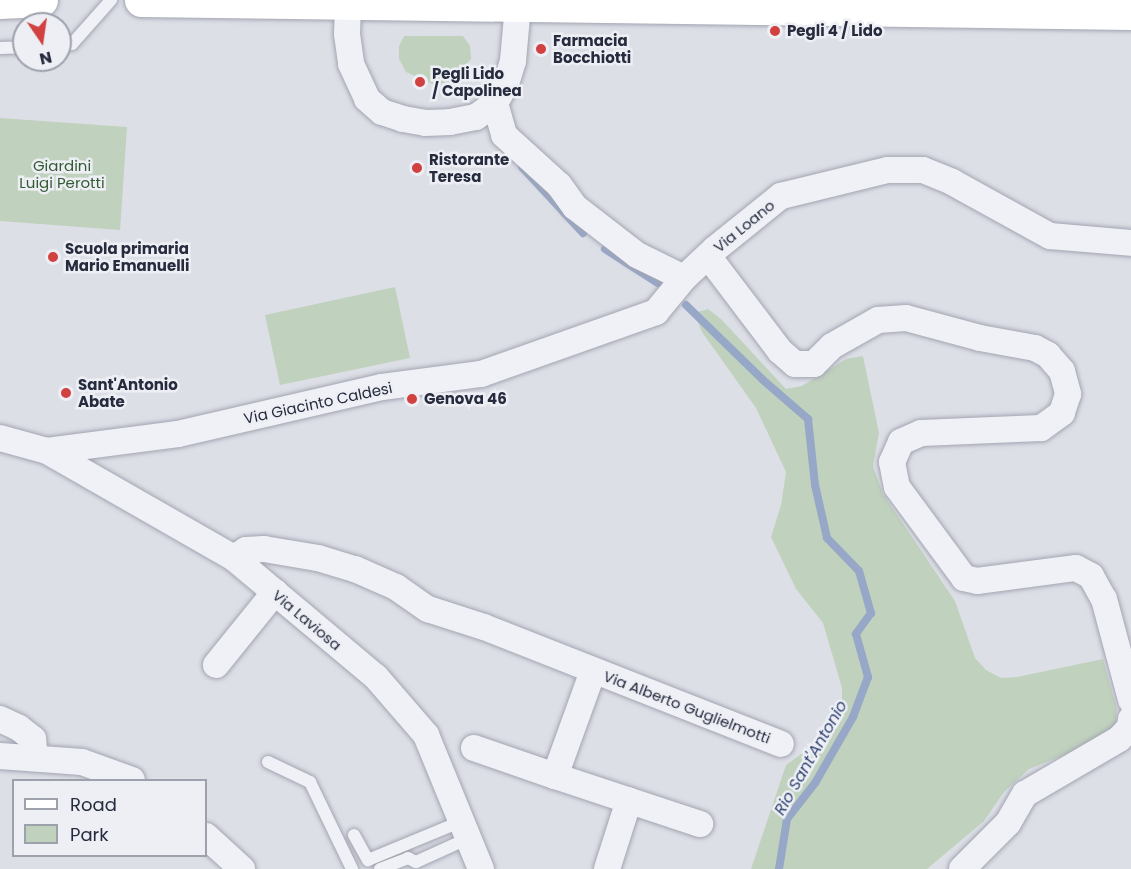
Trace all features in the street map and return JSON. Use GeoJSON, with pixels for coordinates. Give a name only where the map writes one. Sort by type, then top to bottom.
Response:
{"type":"FeatureCollection","features":[{"type":"Feature","properties":{"kind":"main road"},"geometry":{"type":"LineString","coordinates":[[0,2],[41,0]]}},
{"type":"Feature","properties":{"kind":"main road"},"geometry":{"type":"LineString","coordinates":[[141,0],[348,5],[1131,13]]}},
{"type":"Feature","properties":{"kind":"street"},"geometry":{"type":"LineString","coordinates":[[348,5],[347,34],[351,64],[367,99],[382,112],[403,119],[450,123],[476,117],[495,103],[506,84],[513,61],[518,5]]}},
{"type":"Feature","properties":{"kind":"street"},"geometry":{"type":"LineString","coordinates":[[495,103],[504,135],[559,185],[575,207],[637,255],[684,278]]}},
{"type":"Feature","properties":{"kind":"street","name":"Via Loano"},"geometry":{"type":"LineString","coordinates":[[684,278],[782,196],[888,170],[924,170],[952,182],[1050,236],[1131,243]]}},
{"type":"Feature","properties":{"kind":"street"},"geometry":{"type":"LineString","coordinates":[[708,256],[780,351],[795,364],[814,364],[832,346],[878,320],[906,318],[980,338],[1035,348],[1048,355],[1062,371],[1068,394],[1062,413],[1041,428],[921,433],[901,442],[892,462],[897,487],[964,578],[977,581],[1076,567],[1091,576],[1104,599],[1131,700]]}},
{"type":"Feature","properties":{"kind":"street","name":"Via Giacinto Caldesi"},"geometry":{"type":"LineString","coordinates":[[0,438],[47,451],[177,434],[382,387],[482,374],[656,312],[684,278]]}},
{"type":"Feature","properties":{"kind":"street","name":"Via Laviosa"},"geometry":{"type":"LineString","coordinates":[[47,451],[234,558],[376,677],[426,735],[481,869]]}},
{"type":"Feature","properties":{"kind":"street","name":"Via Alberto Guglielmotti"},"geometry":{"type":"LineString","coordinates":[[234,558],[246,550],[264,549],[318,558],[396,586],[428,609],[484,627],[781,744]]}},
{"type":"Feature","properties":{"kind":"street"},"geometry":{"type":"LineString","coordinates":[[216,665],[274,592]]}},
{"type":"Feature","properties":{"kind":"street","name":"Via Alberto Guglielmotti"},"geometry":{"type":"LineString","coordinates":[[555,776],[593,671]]}},
{"type":"Feature","properties":{"kind":"street"},"geometry":{"type":"LineString","coordinates":[[0,719],[33,739],[35,758]]}},
{"type":"Feature","properties":{"kind":"street"},"geometry":{"type":"LineString","coordinates":[[962,869],[1008,823],[1025,794],[1119,739],[1130,727],[1131,719]]}},
{"type":"Feature","properties":{"kind":"street"},"geometry":{"type":"LineString","coordinates":[[474,748],[700,824]]}},
{"type":"Feature","properties":{"kind":"street"},"geometry":{"type":"LineString","coordinates":[[0,756],[82,762],[129,779]]}},
{"type":"Feature","properties":{"kind":"street"},"geometry":{"type":"LineString","coordinates":[[607,869],[629,800]]}},
{"type":"Feature","properties":{"kind":"street"},"geometry":{"type":"LineString","coordinates":[[207,837],[242,869]]}},
{"type":"Feature","properties":{"kind":"lane"},"geometry":{"type":"LineString","coordinates":[[72,44],[111,0]]}},
{"type":"Feature","properties":{"kind":"lane"},"geometry":{"type":"LineString","coordinates":[[268,762],[310,782],[352,869]]}},
{"type":"Feature","properties":{"kind":"lane"},"geometry":{"type":"LineString","coordinates":[[354,835],[368,860],[466,829]]}},
{"type":"Feature","properties":{"kind":"lane"},"geometry":{"type":"LineString","coordinates":[[380,869],[408,858],[416,862],[466,829]]}},
{"type":"Feature","properties":{"kind":"green space"},"geometry":{"type":"Polygon","coordinates":[[[404,36],[463,36],[470,46],[471,59],[452,81],[435,85],[406,72],[399,59],[399,46],[404,36]]]}},
{"type":"Feature","properties":{"kind":"green space","name":"Giardini Luigi Perotti"},"geometry":{"type":"Polygon","coordinates":[[[0,118],[127,127],[120,230],[0,221],[0,118]]]}},
{"type":"Feature","properties":{"kind":"green space"},"geometry":{"type":"Polygon","coordinates":[[[395,287],[410,358],[280,385],[265,315],[395,287]]]}},
{"type":"Feature","properties":{"kind":"green space"},"geometry":{"type":"Polygon","coordinates":[[[708,309],[722,320],[786,389],[802,386],[846,359],[863,356],[879,433],[873,466],[883,494],[955,601],[975,658],[986,670],[1001,678],[1017,677],[1103,659],[1117,709],[1115,726],[1094,743],[1029,769],[1004,792],[984,821],[927,869],[751,869],[786,765],[828,735],[838,721],[842,705],[842,688],[823,623],[796,589],[771,537],[781,505],[786,472],[756,408],[702,332],[694,313],[708,309]]]}},
{"type":"Feature","properties":{"kind":"waterway","name":"Rio Sant'Antonio"},"geometry":{"type":"LineString","coordinates":[[522,167],[583,233]]}},
{"type":"Feature","properties":{"kind":"waterway","name":"Rio Sant'Antonio"},"geometry":{"type":"LineString","coordinates":[[605,249],[658,283]]}},
{"type":"Feature","properties":{"kind":"waterway","name":"Rio Sant'Antonio"},"geometry":{"type":"LineString","coordinates":[[686,305],[763,380],[808,419],[815,485],[827,538],[859,571],[871,613],[856,634],[868,677],[853,717],[815,783],[787,819],[779,869]]}},
{"type":"Feature","properties":{"kind":"place","name":"Pegli 4 / Lido"},"geometry":{"type":"Point","coordinates":[775,31]}},
{"type":"Feature","properties":{"kind":"place","name":"Farmacia Bocchiotti"},"geometry":{"type":"Point","coordinates":[541,49]}},
{"type":"Feature","properties":{"kind":"place","name":"Pegli Lido / Capolinea"},"geometry":{"type":"Point","coordinates":[420,82]}},
{"type":"Feature","properties":{"kind":"place","name":"Ristorante Teresa"},"geometry":{"type":"Point","coordinates":[417,168]}},
{"type":"Feature","properties":{"kind":"place","name":"Scuola primaria Mario Emanuelli"},"geometry":{"type":"Point","coordinates":[53,257]}},
{"type":"Feature","properties":{"kind":"place","name":"Sant'Antonio Abate"},"geometry":{"type":"Point","coordinates":[66,393]}},
{"type":"Feature","properties":{"kind":"place","name":"Genova 46"},"geometry":{"type":"Point","coordinates":[412,399]}}]}
